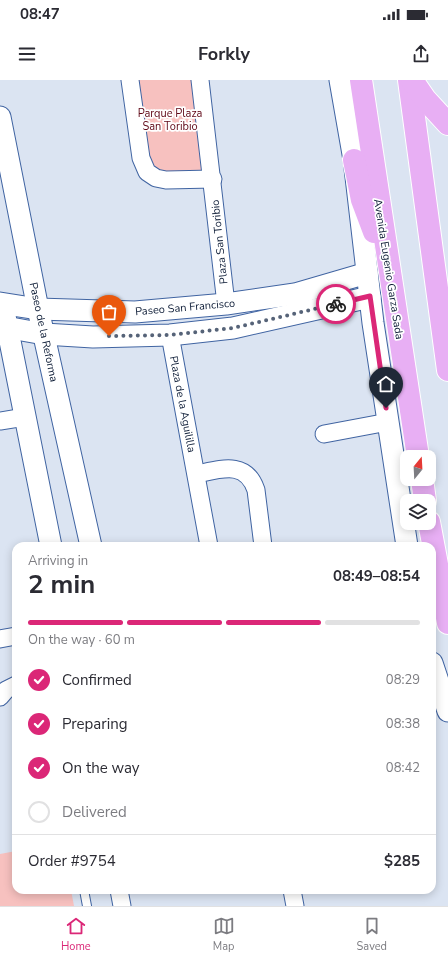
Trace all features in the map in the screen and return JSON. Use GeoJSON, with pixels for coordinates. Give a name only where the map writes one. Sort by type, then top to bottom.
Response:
{"type":"FeatureCollection","features":[{"type":"Feature","properties":{"kind":"highway","name":"Avenida Eugenio Garza Sada"},"geometry":{"type":"LineString","coordinates":[[360,80],[417,450]]}},
{"type":"Feature","properties":{"kind":"highway"},"geometry":{"type":"LineString","coordinates":[[409,80],[448,370]]}},
{"type":"Feature","properties":{"kind":"highway"},"geometry":{"type":"LineString","coordinates":[[412,80],[425,99],[448,124]]}},
{"type":"Feature","properties":{"kind":"highway"},"geometry":{"type":"LineString","coordinates":[[354,160],[362,200],[389,269]]}},
{"type":"Feature","properties":{"kind":"highway"},"geometry":{"type":"LineString","coordinates":[[431,530],[433,542]]}},
{"type":"Feature","properties":{"kind":"highway"},"geometry":{"type":"LineString","coordinates":[[436,559],[448,623]]}},
{"type":"Feature","properties":{"kind":"street"},"geometry":{"type":"LineString","coordinates":[[130,80],[141,158],[147,172],[156,178],[166,180],[213,180]]}},
{"type":"Feature","properties":{"kind":"street","name":"Plaza San Toribio"},"geometry":{"type":"LineString","coordinates":[[200,80],[213,180],[226,304]]}},
{"type":"Feature","properties":{"kind":"street","name":"Avenida Eugenio Garza Sada"},"geometry":{"type":"LineString","coordinates":[[340,80],[354,160],[370,296],[406,542]]}},
{"type":"Feature","properties":{"kind":"street","name":"Paseo de la Reforma"},"geometry":{"type":"LineString","coordinates":[[0,120],[38,309],[90,542]]}},
{"type":"Feature","properties":{"kind":"street","name":"Paseo San Francisco"},"geometry":{"type":"LineString","coordinates":[[1,300],[38,309],[134,312],[226,304],[295,294],[367,273]]}},
{"type":"Feature","properties":{"kind":"street"},"geometry":{"type":"LineString","coordinates":[[4,328],[44,334],[93,337],[170,335],[233,328],[370,296]]}},
{"type":"Feature","properties":{"kind":"street"},"geometry":{"type":"LineString","coordinates":[[1,300],[4,328],[25,417],[50,542]]}},
{"type":"Feature","properties":{"kind":"street","name":"Plaza de la Aguililla"},"geometry":{"type":"LineString","coordinates":[[170,335],[197,474],[208,542]]}},
{"type":"Feature","properties":{"kind":"street"},"geometry":{"type":"LineString","coordinates":[[0,421],[25,417]]}},
{"type":"Feature","properties":{"kind":"street"},"geometry":{"type":"LineString","coordinates":[[324,434],[388,422]]}},
{"type":"Feature","properties":{"kind":"street"},"geometry":{"type":"LineString","coordinates":[[197,474],[224,468],[235,469],[247,473],[253,481],[256,490],[262,542]]}},
{"type":"Feature","properties":{"kind":"street"},"geometry":{"type":"LineString","coordinates":[[0,639],[12,637]]}},
{"type":"Feature","properties":{"kind":"street"},"geometry":{"type":"LineString","coordinates":[[436,675],[448,711]]}},
{"type":"Feature","properties":{"kind":"street"},"geometry":{"type":"LineString","coordinates":[[0,698],[6,690],[12,687]]}},
{"type":"Feature","properties":{"kind":"street"},"geometry":{"type":"LineString","coordinates":[[120,894],[122,906]]}},
{"type":"Feature","properties":{"kind":"street"},"geometry":{"type":"LineString","coordinates":[[293,894],[295,906]]}},
{"type":"Feature","properties":{"kind":"lane"},"geometry":{"type":"LineString","coordinates":[[85,894],[87,906]]}},
{"type":"Feature","properties":{"kind":"green space","name":"Parque Plaza San Toribio"},"geometry":{"type":"Polygon","coordinates":[[[130,80],[200,80],[213,179],[147,172],[130,80]]]}},
{"type":"Feature","properties":{"kind":"green space"},"geometry":{"type":"Polygon","coordinates":[[[12,852],[12,894],[72,894],[74,906],[0,906],[0,854],[12,852]]]}},
{"type":"Feature","properties":{"kind":"way so far"},"geometry":{"type":"LineString","coordinates":[[109,336],[170,335],[233,328],[336,304]]}},
{"type":"Feature","properties":{"kind":"route"},"geometry":{"type":"LineString","coordinates":[[336,304],[370,296],[386,408]]}}]}
